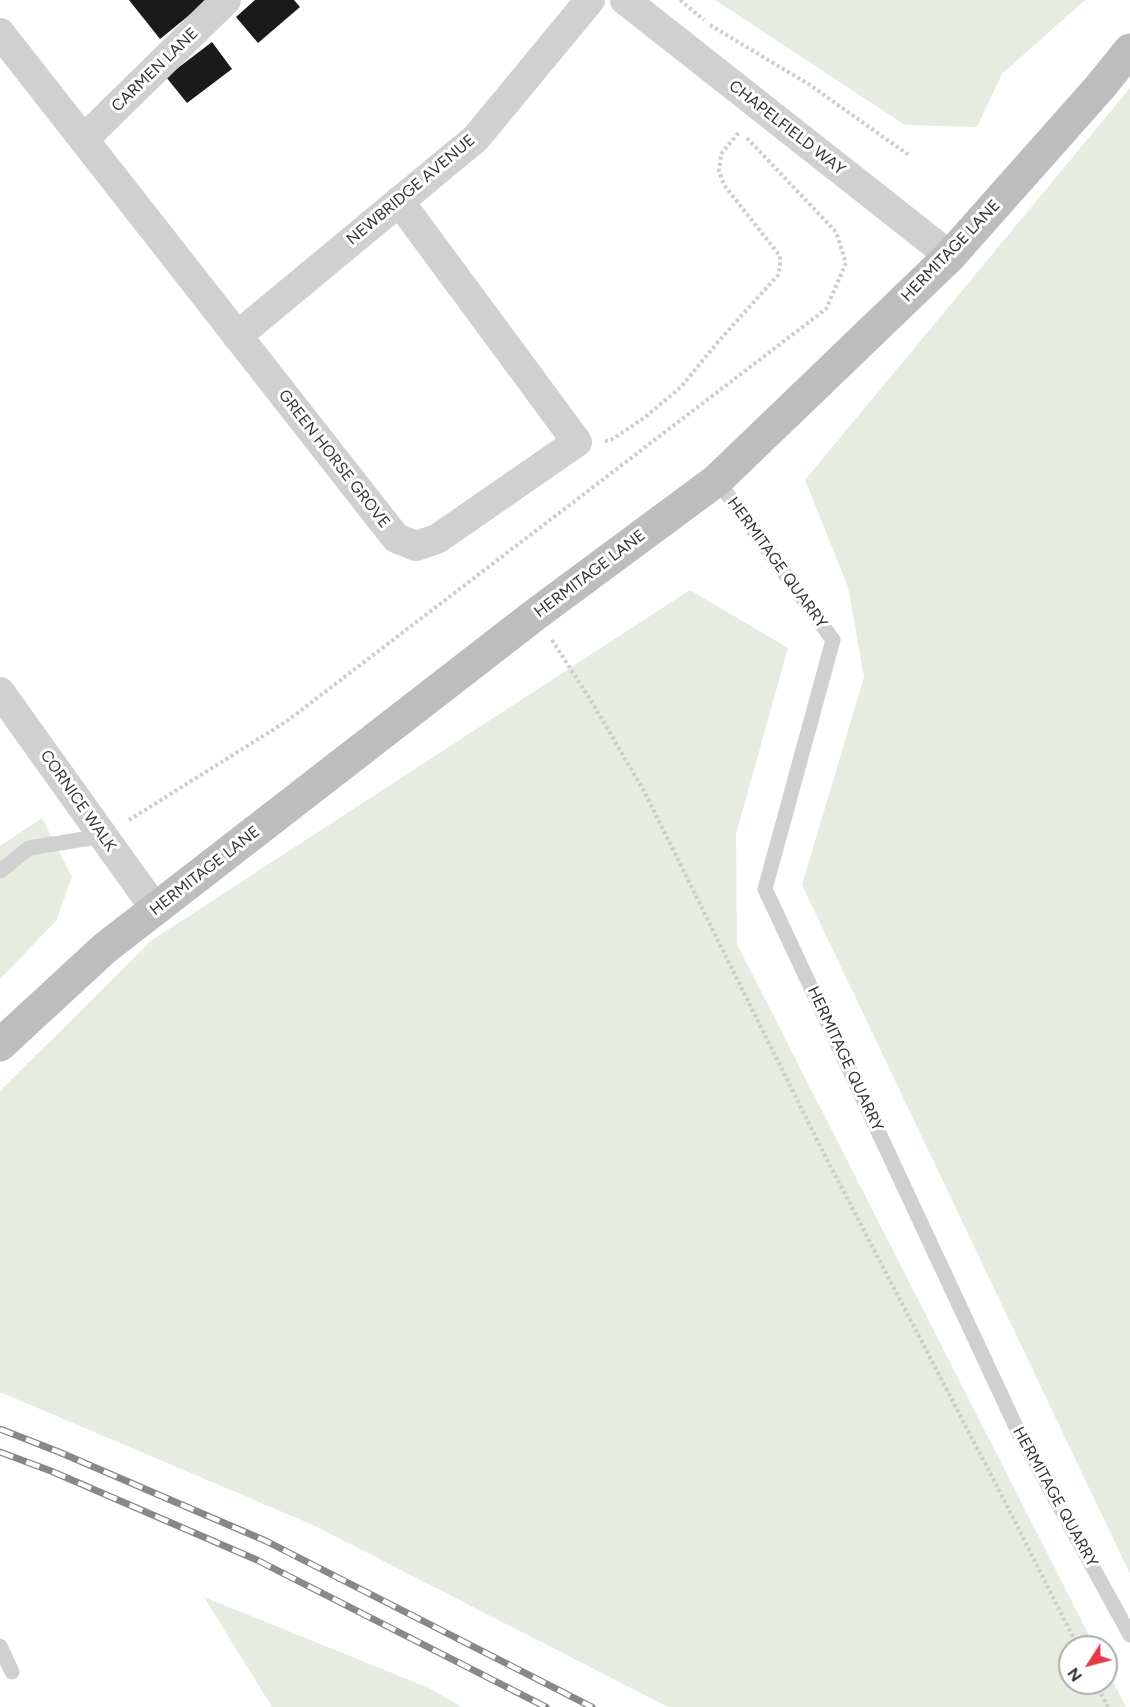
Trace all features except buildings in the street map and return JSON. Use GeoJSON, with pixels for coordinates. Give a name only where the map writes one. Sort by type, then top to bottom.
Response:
{"type":"FeatureCollection","features":[{"type":"Feature","properties":{"kind":"main road","name":"HERMITAGE LANE"},"geometry":{"type":"LineString","coordinates":[[0,1046],[105,948],[536,614],[717,480],[950,256],[1130,50]]}},
{"type":"Feature","properties":{"kind":"street","name":"CARMEN LANE"},"geometry":{"type":"LineString","coordinates":[[84,139],[226,0]]}},
{"type":"Feature","properties":{"kind":"street","name":"NEWBRIDGE AVENUE"},"geometry":{"type":"LineString","coordinates":[[237,336],[476,138],[590,0]]}},
{"type":"Feature","properties":{"kind":"street","name":"CHAPELFIELD WAY"},"geometry":{"type":"LineString","coordinates":[[625,0],[950,256]]}},
{"type":"Feature","properties":{"kind":"street","name":"GREEN HORSE GROVE"},"geometry":{"type":"LineString","coordinates":[[0,33],[396,538],[416,546],[437,539],[577,442]]}},
{"type":"Feature","properties":{"kind":"street"},"geometry":{"type":"LineString","coordinates":[[399,201],[577,442]]}},
{"type":"Feature","properties":{"kind":"street","name":"CORNICE WALK"},"geometry":{"type":"LineString","coordinates":[[0,692],[156,910]]}},
{"type":"Feature","properties":{"kind":"lane","name":"HERMITAGE QUARRY"},"geometry":{"type":"LineString","coordinates":[[717,480],[833,640],[765,889],[1017,1429],[1130,1635]]}},
{"type":"Feature","properties":{"kind":"lane"},"geometry":{"type":"LineString","coordinates":[[0,871],[29,848],[103,836]]}},
{"type":"Feature","properties":{"kind":"lane"},"geometry":{"type":"LineString","coordinates":[[0,1646],[12,1672]]}},
{"type":"Feature","properties":{"kind":"path"},"geometry":{"type":"LineString","coordinates":[[680,0],[712,26],[810,84],[910,156]]}},
{"type":"Feature","properties":{"kind":"path"},"geometry":{"type":"LineString","coordinates":[[577,442],[611,441],[644,418],[681,387],[778,274],[780,256],[724,185],[720,171],[721,154],[740,131]]}},
{"type":"Feature","properties":{"kind":"path"},"geometry":{"type":"LineString","coordinates":[[536,614],[644,791],[816,1137],[1072,1635]]}},
{"type":"Feature","properties":{"kind":"shaded area"},"geometry":{"type":"Polygon","coordinates":[[[715,0],[1085,0],[1002,74],[977,127],[905,125],[715,0]]]}},
{"type":"Feature","properties":{"kind":"shaded area"},"geometry":{"type":"Polygon","coordinates":[[[1130,88],[1130,1574],[802,885],[864,677],[848,587],[805,480],[1130,88]]]}},
{"type":"Feature","properties":{"kind":"shaded area"},"geometry":{"type":"Polygon","coordinates":[[[690,590],[788,648],[736,834],[738,946],[1089,1635],[1058,1635],[1058,1695],[1118,1695],[1118,1691],[1126,1707],[668,1707],[313,1525],[0,1392],[0,1091],[152,940],[690,590]]]}},
{"type":"Feature","properties":{"kind":"shaded area"},"geometry":{"type":"Polygon","coordinates":[[[42,818],[72,877],[56,921],[0,979],[0,846],[42,818]]]}},
{"type":"Feature","properties":{"kind":"shaded area"},"geometry":{"type":"Polygon","coordinates":[[[204,1597],[429,1688],[462,1707],[272,1707],[204,1597]]]}},
{"type":"Feature","properties":{"kind":"railway"},"geometry":{"type":"LineString","coordinates":[[0,1429],[266,1541],[592,1707]]}},
{"type":"Feature","properties":{"kind":"railway"},"geometry":{"type":"LineString","coordinates":[[0,1452],[51,1471],[257,1560],[546,1707]]}}]}
